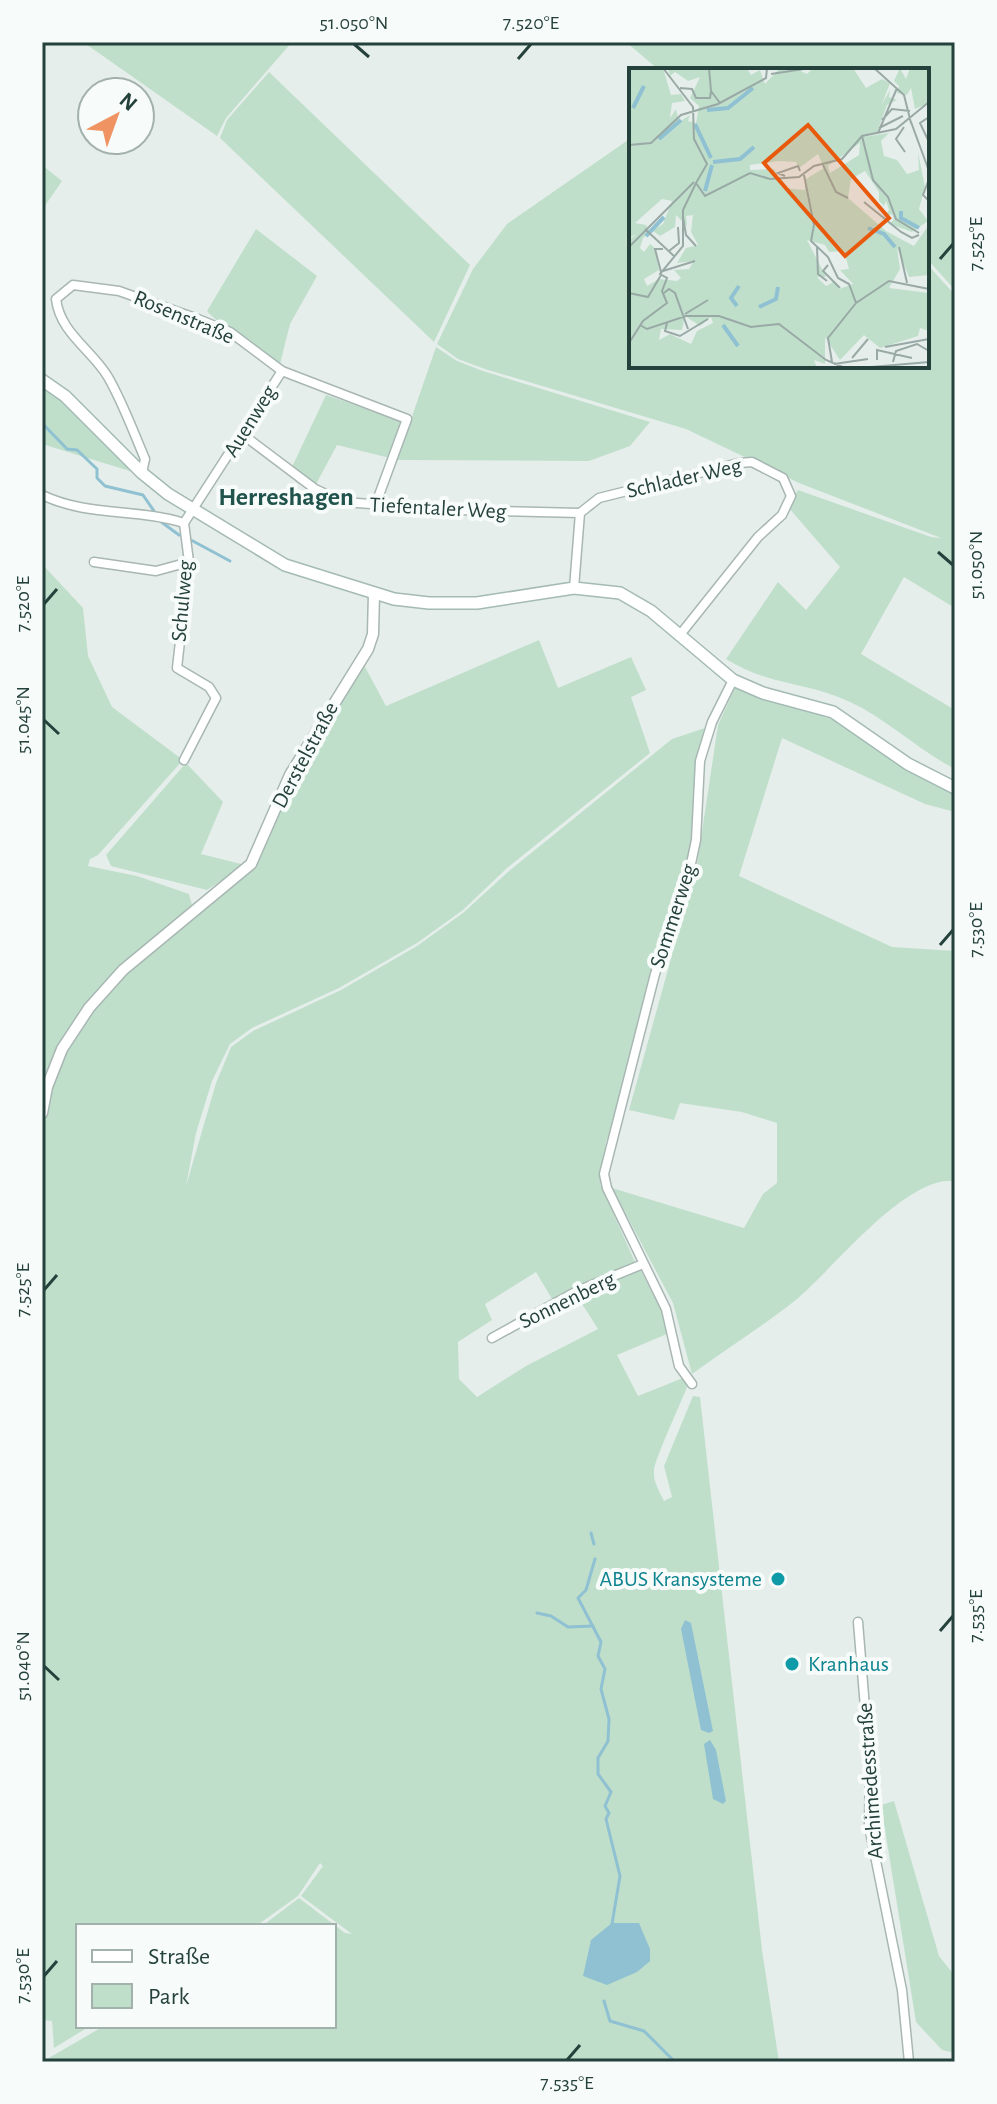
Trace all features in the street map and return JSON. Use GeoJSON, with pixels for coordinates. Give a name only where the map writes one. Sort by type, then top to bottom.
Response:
{"type":"FeatureCollection","features":[{"type":"Feature","properties":{"kind":"main road"},"geometry":{"type":"LineString","coordinates":[[42,380],[65,396],[142,473],[192,510],[284,564],[374,593],[452,604],[574,588],[620,593],[651,611],[733,680],[763,693],[833,712],[908,764],[955,788]]}},
{"type":"Feature","properties":{"kind":"street","name":"Rosenstraße"},"geometry":{"type":"LineString","coordinates":[[142,473],[145,459],[121,403],[106,374],[70,332],[58,310],[56,299],[62,290],[73,285],[147,298],[230,332],[282,371],[407,419],[375,506]]}},
{"type":"Feature","properties":{"kind":"street","name":"Auenweg"},"geometry":{"type":"LineString","coordinates":[[192,510],[282,371]]}},
{"type":"Feature","properties":{"kind":"street","name":"Tiefentaler Weg"},"geometry":{"type":"LineString","coordinates":[[242,434],[315,489],[343,502],[375,506],[580,513]]}},
{"type":"Feature","properties":{"kind":"street","name":"Schlader Weg"},"geometry":{"type":"LineString","coordinates":[[580,513],[599,498],[739,463],[752,462],[783,478],[791,496],[782,515],[758,537],[679,636]]}},
{"type":"Feature","properties":{"kind":"street"},"geometry":{"type":"LineString","coordinates":[[42,495],[72,508],[157,515],[184,523],[192,510]]}},
{"type":"Feature","properties":{"kind":"street"},"geometry":{"type":"LineString","coordinates":[[574,588],[580,513]]}},
{"type":"Feature","properties":{"kind":"street","name":"Schulweg"},"geometry":{"type":"LineString","coordinates":[[184,523],[189,562],[177,668],[209,687],[216,698],[184,760]]}},
{"type":"Feature","properties":{"kind":"street"},"geometry":{"type":"LineString","coordinates":[[94,562],[156,571],[189,562]]}},
{"type":"Feature","properties":{"kind":"street","name":"Derstelstraße"},"geometry":{"type":"LineString","coordinates":[[42,1113],[47,1087],[62,1049],[89,1008],[123,970],[251,864],[298,761],[368,649],[373,634],[374,593]]}},
{"type":"Feature","properties":{"kind":"street","name":"Sommerweg"},"geometry":{"type":"LineString","coordinates":[[607,1153],[630,1083],[655,974],[689,873],[696,840],[700,761],[712,722],[733,680]]}},
{"type":"Feature","properties":{"kind":"street","name":"Sonnenberg"},"geometry":{"type":"LineString","coordinates":[[607,1153],[607,1188],[666,1309],[679,1366],[692,1384]]}},
{"type":"Feature","properties":{"kind":"street","name":"Sonnenberg"},"geometry":{"type":"LineString","coordinates":[[492,1338],[577,1291],[643,1264]]}},
{"type":"Feature","properties":{"kind":"street","name":"Archimedesstraße"},"geometry":{"type":"LineString","coordinates":[[858,1622],[870,1769],[869,1826],[908,2033],[909,2062]]}},
{"type":"Feature","properties":{"kind":"green space"},"geometry":{"type":"Polygon","coordinates":[[[83,42],[292,42],[226,118],[217,136],[156,93],[156,76],[131,76],[83,42]]]}},
{"type":"Feature","properties":{"kind":"green space"},"geometry":{"type":"Polygon","coordinates":[[[626,42],[955,42],[955,290],[929,261],[929,68],[657,68],[626,42]]]}},
{"type":"Feature","properties":{"kind":"green space"},"geometry":{"type":"Polygon","coordinates":[[[269,72],[470,265],[434,342],[220,138],[227,120],[269,72]]]}},
{"type":"Feature","properties":{"kind":"green space"},"geometry":{"type":"Polygon","coordinates":[[[629,139],[629,368],[929,368],[929,266],[955,295],[955,608],[904,577],[861,654],[955,710],[955,769],[850,702],[758,674],[726,659],[778,582],[806,610],[840,567],[788,507],[798,490],[941,538],[799,483],[686,429],[485,369],[458,359],[437,344],[473,269],[507,224],[629,139]]]}},
{"type":"Feature","properties":{"kind":"green space"},"geometry":{"type":"Polygon","coordinates":[[[42,165],[62,181],[42,210],[42,165]]]}},
{"type":"Feature","properties":{"kind":"green space"},"geometry":{"type":"Polygon","coordinates":[[[256,229],[317,276],[290,324],[279,368],[207,311],[256,229]]]}},
{"type":"Feature","properties":{"kind":"green space"},"geometry":{"type":"Polygon","coordinates":[[[436,347],[457,361],[483,371],[650,422],[630,446],[589,461],[397,460],[436,347]]]}},
{"type":"Feature","properties":{"kind":"green space"},"geometry":{"type":"Polygon","coordinates":[[[42,387],[61,399],[133,472],[42,444],[42,387]]]}},
{"type":"Feature","properties":{"kind":"green space"},"geometry":{"type":"Polygon","coordinates":[[[326,395],[402,421],[390,458],[337,445],[316,484],[292,467],[326,395]]]}},
{"type":"Feature","properties":{"kind":"green space"},"geometry":{"type":"Polygon","coordinates":[[[42,564],[83,608],[88,656],[112,707],[183,760],[98,855],[90,859],[88,866],[137,876],[189,894],[192,905],[95,992],[64,1038],[42,1089],[42,564]]]}},
{"type":"Feature","properties":{"kind":"green space"},"geometry":{"type":"Polygon","coordinates":[[[539,640],[558,688],[631,657],[646,690],[631,697],[650,753],[507,868],[463,910],[417,943],[339,988],[252,1028],[230,1044],[212,1081],[196,1133],[186,1186],[216,1083],[231,1047],[253,1031],[341,990],[417,946],[463,913],[509,871],[672,739],[708,727],[691,855],[628,1082],[606,1142],[600,1184],[635,1262],[552,1299],[536,1272],[485,1304],[492,1320],[458,1342],[459,1379],[477,1397],[526,1366],[598,1329],[577,1296],[640,1269],[662,1312],[667,1334],[617,1355],[638,1396],[683,1378],[687,1387],[655,1465],[657,1487],[664,1501],[672,1497],[664,1466],[693,1396],[700,1397],[762,1950],[779,2062],[42,2062],[101,2028],[336,2028],[336,1926],[352,1934],[301,1896],[323,1866],[320,1863],[298,1896],[259,1924],[76,1924],[76,2028],[87,2028],[54,2048],[52,2021],[42,2020],[42,1135],[53,1080],[67,1047],[91,1011],[126,973],[254,866],[300,767],[344,692],[364,665],[386,706],[539,640]]]}},
{"type":"Feature","properties":{"kind":"green space"},"geometry":{"type":"Polygon","coordinates":[[[735,688],[834,720],[955,792],[955,812],[925,804],[782,738],[739,876],[892,947],[955,951],[955,1181],[935,1184],[891,1209],[792,1303],[692,1374],[673,1303],[612,1188],[744,1228],[763,1194],[777,1183],[777,1123],[742,1112],[680,1103],[674,1120],[629,1110],[697,865],[718,725],[735,688]]]}},
{"type":"Feature","properties":{"kind":"green space"},"geometry":{"type":"Polygon","coordinates":[[[186,763],[223,802],[201,854],[245,865],[207,890],[111,866],[106,855],[186,763]]]}},
{"type":"Feature","properties":{"kind":"green space"},"geometry":{"type":"Polygon","coordinates":[[[894,1801],[939,1956],[955,1976],[955,2053],[942,2050],[916,2022],[881,1805],[894,1801]]]}},
{"type":"Feature","properties":{"kind":"green space"},"geometry":{"type":"Polygon","coordinates":[[[299,1898],[333,1924],[265,1924],[299,1898]]]}},
{"type":"Feature","properties":{"kind":"water"},"geometry":{"type":"Polygon","coordinates":[[[685,1620],[691,1623],[713,1731],[709,1733],[701,1730],[681,1629],[685,1620]]]}},
{"type":"Feature","properties":{"kind":"water"},"geometry":{"type":"Polygon","coordinates":[[[710,1740],[716,1750],[726,1801],[723,1804],[713,1799],[704,1744],[710,1740]]]}},
{"type":"Feature","properties":{"kind":"water"},"geometry":{"type":"Polygon","coordinates":[[[612,1923],[639,1923],[650,1949],[650,1961],[637,1972],[607,1985],[583,1976],[591,1940],[612,1923]]]}},
{"type":"Feature","properties":{"kind":"waterway"},"geometry":{"type":"LineString","coordinates":[[42,423],[67,449],[77,450],[97,469],[97,478],[105,486],[143,495],[154,511]]}},
{"type":"Feature","properties":{"kind":"waterway"},"geometry":{"type":"LineString","coordinates":[[160,521],[179,535]]}},
{"type":"Feature","properties":{"kind":"waterway"},"geometry":{"type":"LineString","coordinates":[[191,540],[230,561]]}},
{"type":"Feature","properties":{"kind":"waterway"},"geometry":{"type":"LineString","coordinates":[[591,1533],[594,1544]]}},
{"type":"Feature","properties":{"kind":"waterway"},"geometry":{"type":"LineString","coordinates":[[595,1559],[586,1590],[578,1598],[601,1642],[598,1656],[605,1669],[601,1689],[609,1719],[608,1741],[598,1758],[598,1774],[611,1792],[605,1806],[609,1813],[606,1819],[620,1876],[612,1924]]}},
{"type":"Feature","properties":{"kind":"waterway"},"geometry":{"type":"LineString","coordinates":[[537,1613],[551,1616],[568,1627],[593,1626]]}},
{"type":"Feature","properties":{"kind":"waterway"},"geometry":{"type":"LineString","coordinates":[[604,2001],[610,2021],[644,2031],[675,2062]]}},
{"type":"Feature","properties":{"kind":"place","name":"ABUS Kransysteme"},"geometry":{"type":"Point","coordinates":[778,1579]}},
{"type":"Feature","properties":{"kind":"place","name":"Kranhaus"},"geometry":{"type":"Point","coordinates":[792,1664]}},
{"type":"Feature","properties":{"kind":"district","name":"Herreshagen"},"geometry":{"type":"Point","coordinates":[286,497]}}]}
